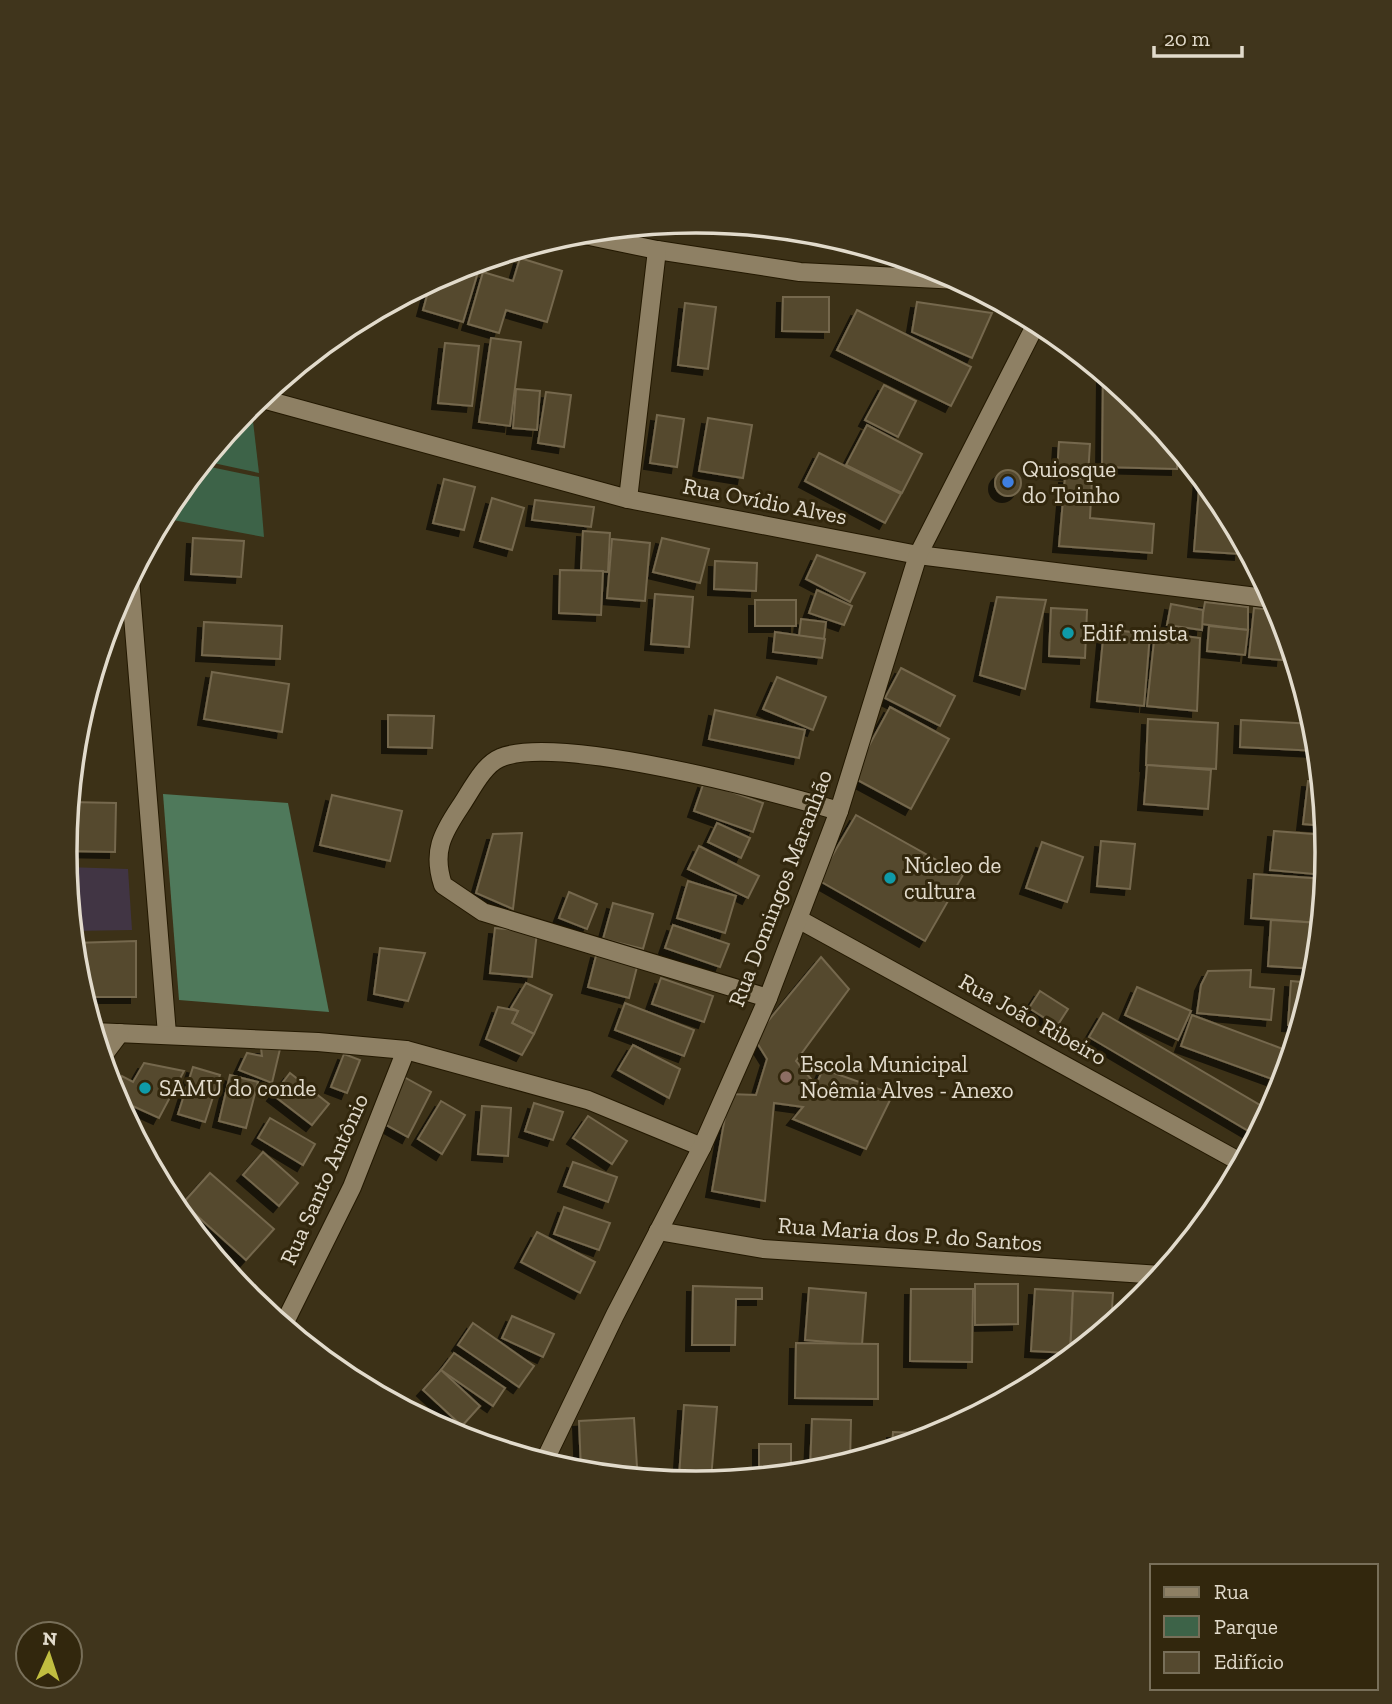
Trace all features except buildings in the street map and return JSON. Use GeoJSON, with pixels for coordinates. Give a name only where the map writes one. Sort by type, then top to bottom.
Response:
{"type":"FeatureCollection","features":[{"type":"Feature","properties":{"kind":"street"},"geometry":{"type":"LineString","coordinates":[[606,240],[800,272],[929,278]]}},
{"type":"Feature","properties":{"kind":"street"},"geometry":{"type":"LineString","coordinates":[[628,499],[657,250]]}},
{"type":"Feature","properties":{"kind":"street","name":"Rua Domingos Maranhão"},"geometry":{"type":"LineString","coordinates":[[548,1453],[702,1147],[768,998],[800,920],[839,811],[918,555],[1032,332]]}},
{"type":"Feature","properties":{"kind":"street","name":"Rua Ovídio Alves"},"geometry":{"type":"LineString","coordinates":[[272,402],[628,499],[918,555],[1260,597]]}},
{"type":"Feature","properties":{"kind":"street"},"geometry":{"type":"LineString","coordinates":[[132,598],[167,1034]]}},
{"type":"Feature","properties":{"kind":"street"},"geometry":{"type":"LineString","coordinates":[[768,998],[483,912],[443,885],[437,859],[444,831],[485,771],[497,759],[510,754],[555,752],[743,784],[839,811]]}},
{"type":"Feature","properties":{"kind":"street","name":"Rua João Ribeiro"},"geometry":{"type":"LineString","coordinates":[[800,920],[1234,1159]]}},
{"type":"Feature","properties":{"kind":"street"},"geometry":{"type":"LineString","coordinates":[[104,1032],[406,1050],[588,1100],[702,1147]]}},
{"type":"Feature","properties":{"kind":"street"},"geometry":{"type":"LineString","coordinates":[[109,1047],[120,1032]]}},
{"type":"Feature","properties":{"kind":"street","name":"Rua Santo Antônio"},"geometry":{"type":"LineString","coordinates":[[288,1317],[352,1187],[406,1050]]}},
{"type":"Feature","properties":{"kind":"street","name":"Rua Maria dos P. do Santos"},"geometry":{"type":"LineString","coordinates":[[658,1231],[735,1246],[777,1250],[1148,1274]]}},
{"type":"Feature","properties":{"kind":"shaded area"},"geometry":{"type":"Polygon","coordinates":[[[77,867],[128,869],[132,930],[82,931],[77,867]]]}},
{"type":"Feature","properties":{"kind":"green space"},"geometry":{"type":"Polygon","coordinates":[[[253,420],[259,473],[215,463],[253,420]]]}},
{"type":"Feature","properties":{"kind":"green space"},"geometry":{"type":"Polygon","coordinates":[[[212,467],[259,477],[264,537],[174,520],[212,467]]]}},
{"type":"Feature","properties":{"kind":"green space"},"geometry":{"type":"Polygon","coordinates":[[[163,794],[288,803],[329,1012],[179,1000],[163,794]]]}},
{"type":"Feature","properties":{"kind":"place","name":"Quiosque do Toinho"},"geometry":{"type":"Point","coordinates":[1008,482]}},
{"type":"Feature","properties":{"kind":"place","name":"Edif. mista"},"geometry":{"type":"Point","coordinates":[1068,633]}},
{"type":"Feature","properties":{"kind":"place","name":"Núcleo de cultura"},"geometry":{"type":"Point","coordinates":[890,878]}},
{"type":"Feature","properties":{"kind":"place","name":"Escola Municipal Noêmia Alves - Anexo"},"geometry":{"type":"Point","coordinates":[786,1077]}},
{"type":"Feature","properties":{"kind":"place","name":"SAMU do conde"},"geometry":{"type":"Point","coordinates":[145,1088]}}]}
